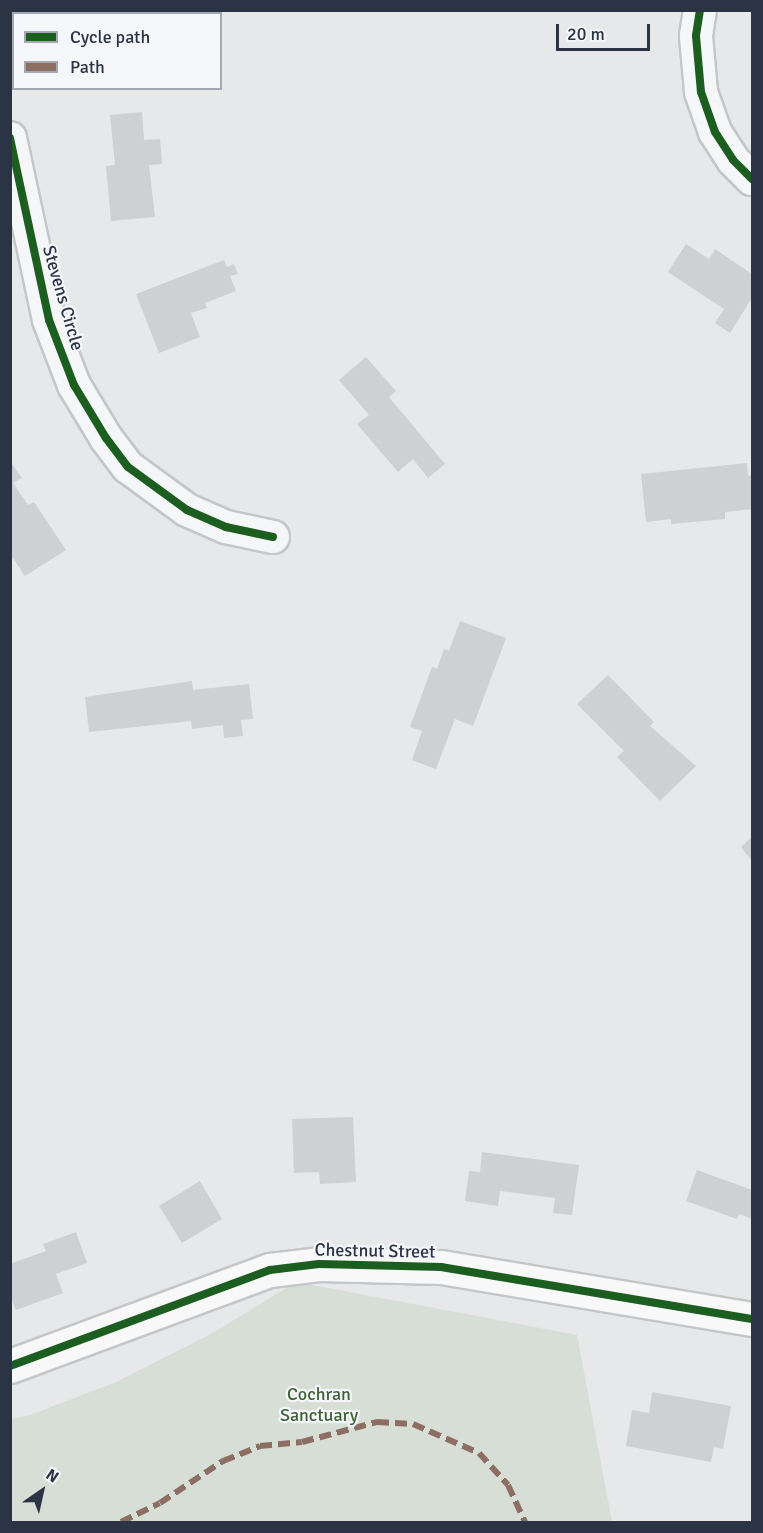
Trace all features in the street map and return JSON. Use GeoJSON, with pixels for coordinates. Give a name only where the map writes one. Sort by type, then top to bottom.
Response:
{"type":"FeatureCollection","features":[{"type":"Feature","properties":{"kind":"street"},"geometry":{"type":"LineString","coordinates":[[700,10],[696,36],[701,92],[715,132],[733,160],[753,179]]}},
{"type":"Feature","properties":{"kind":"street","name":"Stevens Circle"},"geometry":{"type":"LineString","coordinates":[[10,138],[49,320],[74,385],[106,438],[128,467],[187,510],[226,527],[273,537]]}},
{"type":"Feature","properties":{"kind":"street","name":"Chestnut Street"},"geometry":{"type":"LineString","coordinates":[[10,1366],[260,1274],[319,1264],[441,1267],[753,1319]]}},
{"type":"Feature","properties":{"kind":"green space","name":"Cochran Sanctuary"},"geometry":{"type":"Polygon","coordinates":[[[296,1282],[577,1335],[612,1522],[11,1522],[11,1419],[30,1415],[114,1383],[211,1334],[296,1282]]]}},
{"type":"Feature","properties":{"kind":"building"},"geometry":{"type":"Polygon","coordinates":[[[86,10],[136,10],[136,12],[86,12],[86,10]]]}},
{"type":"Feature","properties":{"kind":"building"},"geometry":{"type":"Polygon","coordinates":[[[142,112],[144,140],[160,139],[162,164],[149,165],[155,217],[111,221],[106,166],[115,165],[110,115],[142,112]]]}},
{"type":"Feature","properties":{"kind":"building"},"geometry":{"type":"Polygon","coordinates":[[[686,244],[709,259],[715,249],[752,274],[752,298],[730,333],[715,323],[724,309],[668,272],[686,244]]]}},
{"type":"Feature","properties":{"kind":"building"},"geometry":{"type":"Polygon","coordinates":[[[224,260],[227,267],[234,264],[238,274],[230,276],[236,291],[205,303],[207,308],[191,313],[200,337],[159,353],[136,294],[224,260]]]}},
{"type":"Feature","properties":{"kind":"building"},"geometry":{"type":"Polygon","coordinates":[[[366,357],[396,391],[389,397],[445,464],[428,478],[413,459],[398,472],[357,424],[369,415],[339,380],[366,357]]]}},
{"type":"Feature","properties":{"kind":"building"},"geometry":{"type":"Polygon","coordinates":[[[747,463],[748,476],[752,475],[752,509],[725,512],[725,519],[671,524],[671,519],[646,522],[641,474],[747,463]]]}},
{"type":"Feature","properties":{"kind":"building"},"geometry":{"type":"Polygon","coordinates":[[[12,464],[22,478],[13,483],[28,505],[34,502],[66,550],[25,576],[10,554],[12,464]]]}},
{"type":"Feature","properties":{"kind":"building"},"geometry":{"type":"Polygon","coordinates":[[[460,621],[506,638],[473,726],[455,719],[436,769],[412,760],[422,731],[410,727],[432,667],[437,669],[444,649],[449,651],[460,621]]]}},
{"type":"Feature","properties":{"kind":"building"},"geometry":{"type":"Polygon","coordinates":[[[608,675],[654,722],[650,726],[696,766],[660,801],[617,757],[624,751],[577,704],[608,675]]]}},
{"type":"Feature","properties":{"kind":"building"},"geometry":{"type":"Polygon","coordinates":[[[192,681],[193,690],[249,684],[253,719],[241,720],[243,736],[224,738],[223,725],[192,729],[191,721],[89,732],[85,697],[192,681]]]}},
{"type":"Feature","properties":{"kind":"building"},"geometry":{"type":"Polygon","coordinates":[[[752,837],[752,861],[741,847],[752,837]]]}},
{"type":"Feature","properties":{"kind":"building"},"geometry":{"type":"Polygon","coordinates":[[[353,1117],[356,1182],[320,1184],[319,1172],[294,1173],[292,1119],[353,1117]]]}},
{"type":"Feature","properties":{"kind":"building"},"geometry":{"type":"Polygon","coordinates":[[[482,1152],[579,1165],[572,1215],[553,1213],[555,1198],[500,1191],[498,1206],[465,1201],[469,1171],[480,1172],[482,1152]]]}},
{"type":"Feature","properties":{"kind":"building"},"geometry":{"type":"Polygon","coordinates":[[[697,1170],[752,1190],[752,1219],[739,1214],[737,1219],[686,1201],[697,1170]]]}},
{"type":"Feature","properties":{"kind":"building"},"geometry":{"type":"Polygon","coordinates":[[[200,1181],[222,1219],[182,1243],[159,1206],[200,1181]]]}},
{"type":"Feature","properties":{"kind":"building"},"geometry":{"type":"Polygon","coordinates":[[[76,1232],[87,1263],[56,1274],[63,1293],[16,1310],[10,1296],[10,1264],[46,1251],[43,1244],[76,1232]]]}},
{"type":"Feature","properties":{"kind":"building"},"geometry":{"type":"Polygon","coordinates":[[[652,1392],[731,1406],[723,1449],[714,1447],[711,1462],[626,1446],[632,1410],[649,1413],[652,1392]]]}},
{"type":"Feature","properties":{"kind":"marked path"},"geometry":{"type":"LineString","coordinates":[[121,1522],[160,1503],[223,1461],[260,1446],[302,1442],[377,1422],[413,1424],[479,1453],[508,1485],[525,1522]]}},
{"type":"Feature","properties":{"kind":"cycle path"},"geometry":{"type":"LineString","coordinates":[[700,10],[696,36],[701,92],[715,132],[733,160],[752,179]]}},
{"type":"Feature","properties":{"kind":"cycle path"},"geometry":{"type":"LineString","coordinates":[[10,138],[49,320],[74,385],[106,438],[128,467],[187,510],[226,527],[273,537]]}},
{"type":"Feature","properties":{"kind":"cycle path"},"geometry":{"type":"LineString","coordinates":[[10,1366],[270,1270],[319,1264],[441,1267],[752,1319]]}}]}
